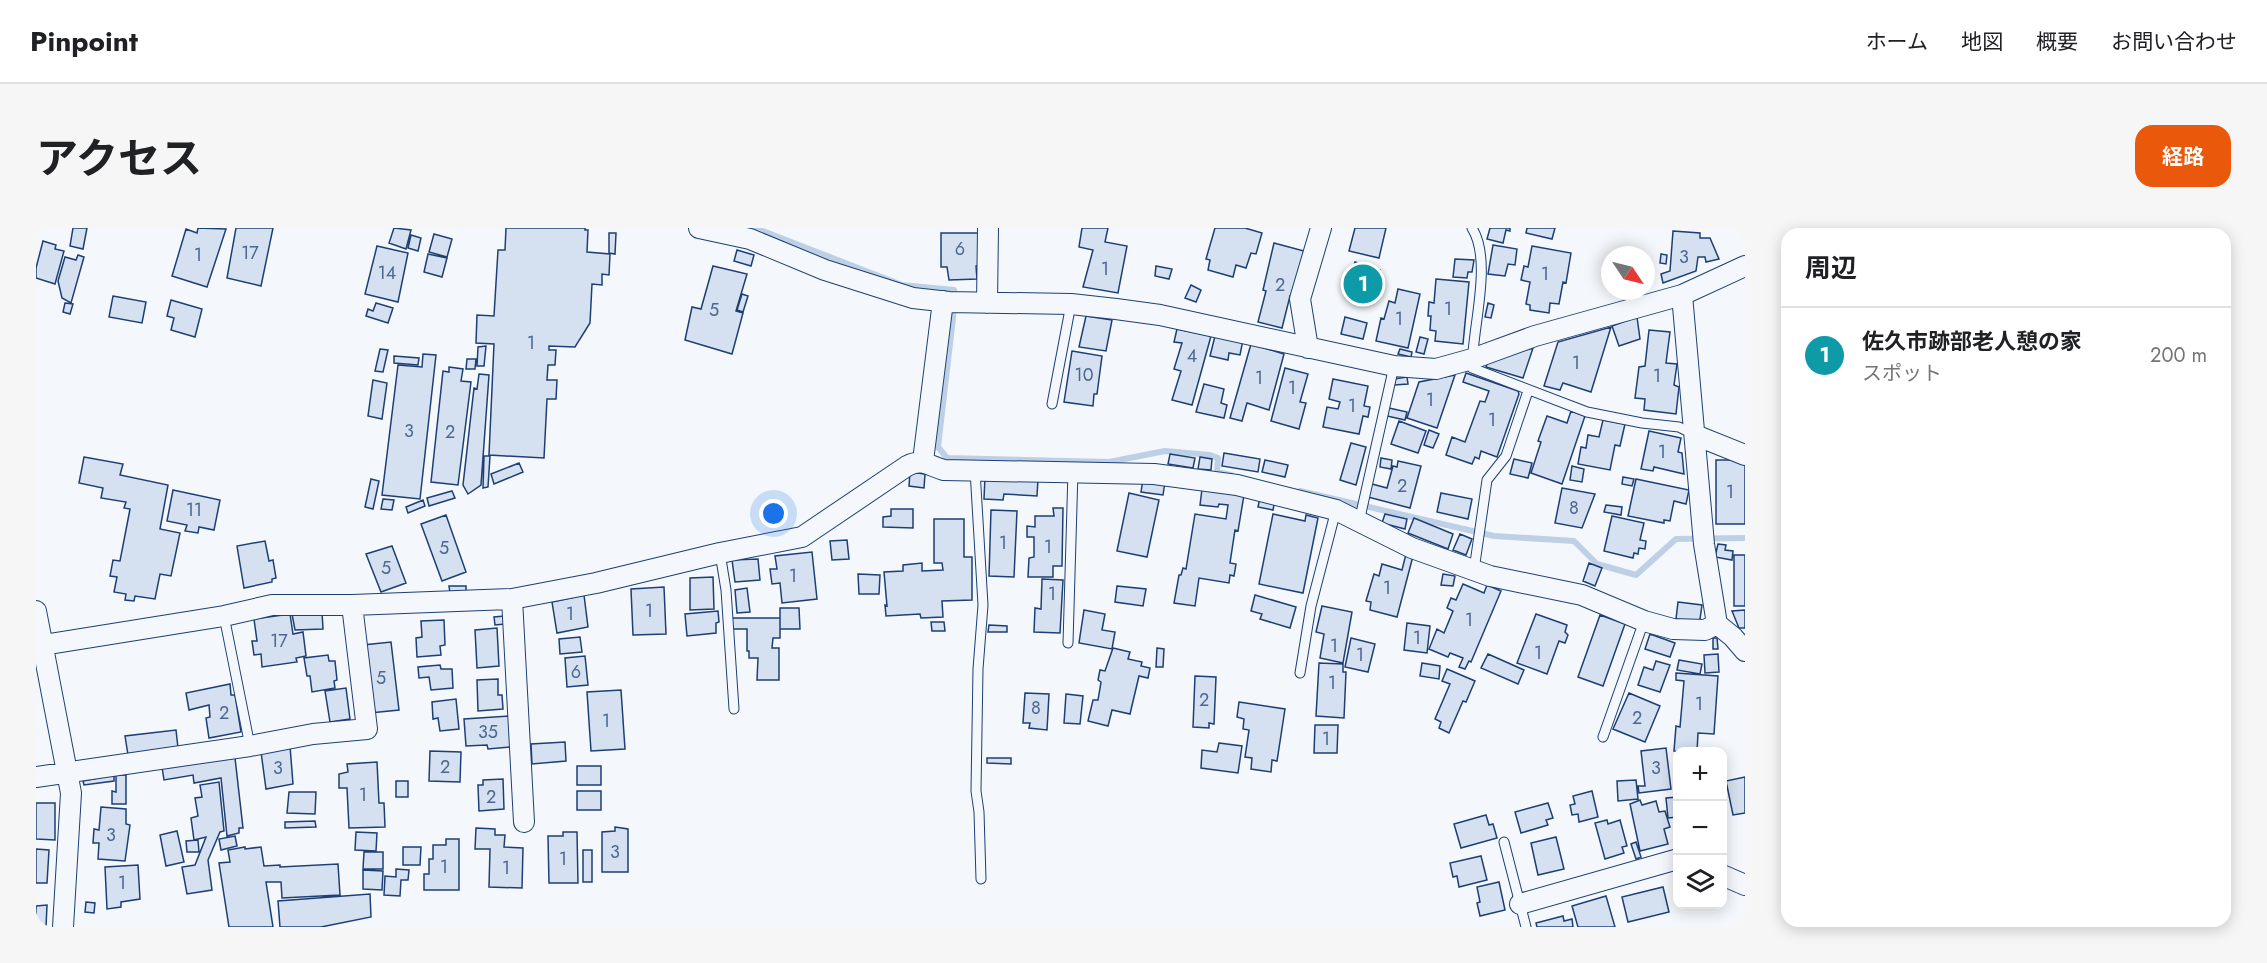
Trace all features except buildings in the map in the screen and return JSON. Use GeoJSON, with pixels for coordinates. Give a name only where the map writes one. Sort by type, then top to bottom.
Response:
{"type":"FeatureCollection","features":[{"type":"Feature","properties":{"kind":"street"},"geometry":{"type":"LineString","coordinates":[[699,228],[750,238],[825,270],[913,298],[952,302],[1071,304],[1161,315],[1394,366],[1436,369],[1472,359],[1535,336],[1682,295],[1745,267]]}},
{"type":"Feature","properties":{"kind":"street"},"geometry":{"type":"LineString","coordinates":[[987,303],[988,228]]}},
{"type":"Feature","properties":{"kind":"street"},"geometry":{"type":"LineString","coordinates":[[1308,348],[1300,299],[1321,228]]}},
{"type":"Feature","properties":{"kind":"street"},"geometry":{"type":"LineString","coordinates":[[1682,295],[1703,536],[1716,624],[1733,637],[1745,651]]}},
{"type":"Feature","properties":{"kind":"street"},"geometry":{"type":"LineString","coordinates":[[923,462],[952,302]]}},
{"type":"Feature","properties":{"kind":"street"},"geometry":{"type":"LineString","coordinates":[[1695,435],[1745,455]]}},
{"type":"Feature","properties":{"kind":"street"},"geometry":{"type":"LineString","coordinates":[[43,645],[225,616],[272,605],[352,605],[512,599],[596,583],[720,553],[802,537],[914,462],[923,462],[944,470],[1154,474],[1237,485],[1360,517],[1412,548],[1490,576],[1582,595],[1644,621],[1673,629],[1705,630],[1716,624]]}},
{"type":"Feature","properties":{"kind":"street"},"geometry":{"type":"LineString","coordinates":[[512,599],[524,822]]}},
{"type":"Feature","properties":{"kind":"street"},"geometry":{"type":"LineString","coordinates":[[36,777],[250,746],[313,734],[367,729],[352,605]]}},
{"type":"Feature","properties":{"kind":"street"},"geometry":{"type":"LineString","coordinates":[[36,611],[70,793],[63,927]]}},
{"type":"Feature","properties":{"kind":"street"},"geometry":{"type":"LineString","coordinates":[[1520,904],[1673,861]]}},
{"type":"Feature","properties":{"kind":"street"},"geometry":{"type":"LineString","coordinates":[[1727,877],[1745,885]]}},
{"type":"Feature","properties":{"kind":"lane"},"geometry":{"type":"LineString","coordinates":[[1472,228],[1480,245],[1482,267],[1472,369],[1587,412],[1642,423],[1679,427],[1695,435]]}},
{"type":"Feature","properties":{"kind":"lane"},"geometry":{"type":"LineString","coordinates":[[1052,404],[1071,304]]}},
{"type":"Feature","properties":{"kind":"lane"},"geometry":{"type":"LineString","coordinates":[[1360,517],[1394,366]]}},
{"type":"Feature","properties":{"kind":"lane"},"geometry":{"type":"LineString","coordinates":[[1474,570],[1487,480],[1506,456],[1528,391]]}},
{"type":"Feature","properties":{"kind":"lane"},"geometry":{"type":"LineString","coordinates":[[975,470],[983,605],[978,669],[976,791],[979,812],[981,879]]}},
{"type":"Feature","properties":{"kind":"lane"},"geometry":{"type":"LineString","coordinates":[[1068,643],[1073,471]]}},
{"type":"Feature","properties":{"kind":"lane"},"geometry":{"type":"LineString","coordinates":[[1300,673],[1311,606],[1336,510]]}},
{"type":"Feature","properties":{"kind":"lane"},"geometry":{"type":"LineString","coordinates":[[720,553],[726,590],[734,709]]}},
{"type":"Feature","properties":{"kind":"lane"},"geometry":{"type":"LineString","coordinates":[[225,616],[250,746]]}},
{"type":"Feature","properties":{"kind":"lane"},"geometry":{"type":"LineString","coordinates":[[1603,737],[1644,621]]}},
{"type":"Feature","properties":{"kind":"lane"},"geometry":{"type":"LineString","coordinates":[[1504,842],[1526,927]]}},
{"type":"Feature","properties":{"kind":"waterway"},"geometry":{"type":"LineString","coordinates":[[755,228],[902,285],[954,290],[953,318],[938,447],[947,458],[1109,462],[1165,451],[1210,455],[1218,458],[1217,472],[1231,475]]}},
{"type":"Feature","properties":{"kind":"waterway"},"geometry":{"type":"LineString","coordinates":[[1300,491],[1494,536],[1574,541],[1597,564],[1636,575],[1676,539],[1745,538]]}},
{"type":"Feature","properties":{"kind":"place","name":"佐久市跡部老人憩の家"},"geometry":{"type":"Point","coordinates":[1363,284]}}]}
